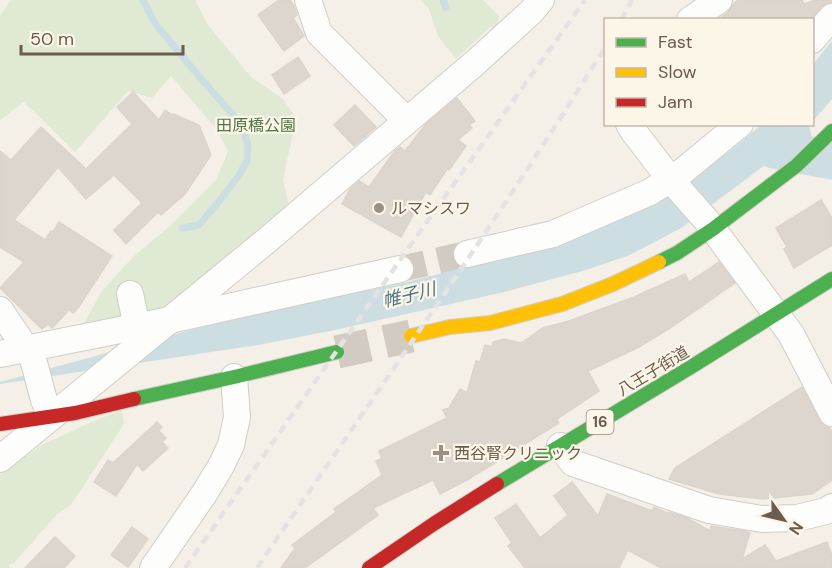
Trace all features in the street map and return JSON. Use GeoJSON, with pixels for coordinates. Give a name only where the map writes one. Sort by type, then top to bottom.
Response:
{"type":"FeatureCollection","features":[{"type":"Feature","properties":{"kind":"main road"},"geometry":{"type":"LineString","coordinates":[[411,336],[450,327],[490,323],[562,304],[613,284],[677,254],[710,225],[796,166],[832,131]]}},
{"type":"Feature","properties":{"kind":"main road","name":"八王子街道"},"geometry":{"type":"LineString","coordinates":[[369,568],[409,540],[832,279]]}},
{"type":"Feature","properties":{"kind":"main road"},"geometry":{"type":"LineString","coordinates":[[0,424],[47,409],[75,413],[338,352]]}},
{"type":"Feature","properties":{"kind":"street"},"geometry":{"type":"LineString","coordinates":[[308,0],[319,33],[406,120]]}},
{"type":"Feature","properties":{"kind":"street"},"geometry":{"type":"LineString","coordinates":[[0,459],[47,409],[75,397],[156,325],[271,236],[476,62],[541,0]]}},
{"type":"Feature","properties":{"kind":"street"},"geometry":{"type":"LineString","coordinates":[[693,18],[719,0]]}},
{"type":"Feature","properties":{"kind":"street"},"geometry":{"type":"LineString","coordinates":[[814,39],[832,17]]}},
{"type":"Feature","properties":{"kind":"street"},"geometry":{"type":"LineString","coordinates":[[631,126],[672,181],[710,225],[777,314],[791,334],[832,413]]}},
{"type":"Feature","properties":{"kind":"street"},"geometry":{"type":"LineString","coordinates":[[467,254],[553,234],[650,192],[672,181],[738,126]]}},
{"type":"Feature","properties":{"kind":"street"},"geometry":{"type":"LineString","coordinates":[[0,354],[31,354],[400,269]]}},
{"type":"Feature","properties":{"kind":"street"},"geometry":{"type":"LineString","coordinates":[[130,294],[156,325]]}},
{"type":"Feature","properties":{"kind":"street"},"geometry":{"type":"LineString","coordinates":[[0,309],[31,354],[47,409]]}},
{"type":"Feature","properties":{"kind":"street"},"geometry":{"type":"LineString","coordinates":[[153,568],[204,494],[231,445],[237,417],[234,377]]}},
{"type":"Feature","properties":{"kind":"street"},"geometry":{"type":"LineString","coordinates":[[560,446],[573,463],[709,510],[762,519],[797,518],[826,511],[832,507]]}},
{"type":"Feature","properties":{"kind":"green space","name":"田原橋公園"},"geometry":{"type":"Polygon","coordinates":[[[11,0],[197,0],[208,25],[251,77],[283,99],[296,118],[283,180],[290,209],[168,310],[83,325],[102,291],[133,257],[171,225],[216,180],[228,151],[217,130],[171,76],[152,98],[128,91],[75,152],[24,102],[0,120],[0,16],[11,0]]]}},
{"type":"Feature","properties":{"kind":"green space"},"geometry":{"type":"Polygon","coordinates":[[[421,0],[483,0],[499,16],[497,28],[490,27],[456,59],[438,36],[429,9],[421,0]]]}},
{"type":"Feature","properties":{"kind":"green space"},"geometry":{"type":"Polygon","coordinates":[[[122,410],[124,424],[70,506],[57,514],[14,563],[9,565],[9,568],[0,568],[0,475],[40,446],[122,410]]]}},
{"type":"Feature","properties":{"kind":"water"},"geometry":{"type":"Polygon","coordinates":[[[832,41],[832,99],[814,120],[814,63],[832,41]]]}},
{"type":"Feature","properties":{"kind":"water","name":"帷子川"},"geometry":{"type":"Polygon","coordinates":[[[760,126],[809,126],[812,138],[787,163],[777,156],[681,228],[630,255],[586,270],[504,292],[258,345],[0,384],[0,382],[249,314],[399,284],[542,248],[641,211],[694,178],[760,126]]]}},
{"type":"Feature","properties":{"kind":"building"},"geometry":{"type":"Polygon","coordinates":[[[279,0],[290,0],[297,15],[293,18],[304,36],[284,51],[258,15],[279,0]]]}},
{"type":"Feature","properties":{"kind":"building"},"geometry":{"type":"Polygon","coordinates":[[[738,0],[802,0],[804,4],[815,0],[832,0],[821,7],[812,18],[720,18],[728,12],[738,0]]]}},
{"type":"Feature","properties":{"kind":"building"},"geometry":{"type":"Polygon","coordinates":[[[298,57],[310,76],[284,94],[272,75],[298,57]]]}},
{"type":"Feature","properties":{"kind":"building"},"geometry":{"type":"Polygon","coordinates":[[[133,92],[159,120],[165,110],[199,125],[211,155],[185,194],[161,215],[158,212],[126,244],[114,230],[142,203],[114,175],[86,199],[58,167],[14,220],[45,240],[59,222],[112,256],[78,308],[73,313],[69,310],[52,328],[48,324],[42,329],[0,288],[24,262],[0,247],[0,151],[11,160],[41,127],[86,169],[132,124],[117,107],[133,92]]]}},
{"type":"Feature","properties":{"kind":"building"},"geometry":{"type":"Polygon","coordinates":[[[457,98],[475,121],[469,125],[472,128],[458,140],[466,146],[430,195],[426,192],[401,237],[342,204],[350,189],[359,181],[369,187],[394,152],[400,147],[405,151],[426,124],[457,98]]]}},
{"type":"Feature","properties":{"kind":"building"},"geometry":{"type":"Polygon","coordinates":[[[355,105],[376,127],[354,146],[334,125],[355,105]]]}},
{"type":"Feature","properties":{"kind":"building"},"geometry":{"type":"Polygon","coordinates":[[[821,200],[832,218],[832,245],[794,268],[784,249],[787,247],[776,228],[821,200]]]}},
{"type":"Feature","properties":{"kind":"building"},"geometry":{"type":"Polygon","coordinates":[[[719,262],[735,283],[639,347],[588,371],[599,391],[557,419],[559,423],[469,479],[440,494],[433,480],[373,508],[378,515],[305,568],[281,568],[295,548],[292,545],[336,512],[334,509],[382,475],[376,461],[382,458],[379,451],[447,418],[443,410],[449,408],[460,389],[467,393],[476,361],[480,362],[485,345],[492,347],[493,342],[504,339],[521,343],[543,328],[634,297],[685,274],[689,282],[719,262]]]}},
{"type":"Feature","properties":{"kind":"building"},"geometry":{"type":"Polygon","coordinates":[[[802,387],[819,420],[832,432],[832,480],[812,494],[763,499],[719,494],[669,479],[675,468],[802,387]]]}},
{"type":"Feature","properties":{"kind":"building"},"geometry":{"type":"Polygon","coordinates":[[[157,422],[162,427],[159,431],[166,438],[162,442],[168,448],[143,471],[137,464],[116,496],[94,482],[108,460],[113,463],[157,422]]]}},
{"type":"Feature","properties":{"kind":"building"},"geometry":{"type":"Polygon","coordinates":[[[572,482],[598,516],[607,494],[652,511],[654,507],[685,517],[710,531],[711,526],[745,531],[750,533],[742,559],[765,545],[776,561],[827,542],[832,556],[832,568],[661,568],[628,550],[619,568],[525,568],[508,546],[512,543],[495,518],[516,504],[540,538],[568,515],[554,496],[572,482]]]}},
{"type":"Feature","properties":{"kind":"building"},"geometry":{"type":"Polygon","coordinates":[[[132,527],[148,539],[128,567],[111,555],[132,527]]]}},
{"type":"Feature","properties":{"kind":"building"},"geometry":{"type":"Polygon","coordinates":[[[55,537],[75,556],[64,568],[25,568],[55,537]]]}},
{"type":"Feature","properties":{"kind":"waterway"},"geometry":{"type":"LineString","coordinates":[[143,0],[154,22],[233,115],[243,130],[248,146],[247,161],[221,199],[199,225],[182,228]]}},
{"type":"Feature","properties":{"kind":"waterway"},"geometry":{"type":"LineString","coordinates":[[443,0],[446,7]]}},
{"type":"Feature","properties":{"kind":"waterway"},"geometry":{"type":"LineString","coordinates":[[774,149],[832,160]]}},
{"type":"Feature","properties":{"kind":"tunnel"},"geometry":{"type":"LineString","coordinates":[[400,269],[467,254]]}},
{"type":"Feature","properties":{"kind":"tunnel"},"geometry":{"type":"LineString","coordinates":[[337,352],[411,336]]}},
{"type":"Feature","properties":{"kind":"railway"},"geometry":{"type":"LineString","coordinates":[[185,568],[585,0]]}},
{"type":"Feature","properties":{"kind":"railway"},"geometry":{"type":"LineString","coordinates":[[622,18],[632,0]]}},
{"type":"Feature","properties":{"kind":"railway"},"geometry":{"type":"LineString","coordinates":[[257,568],[478,244],[604,49]]}},
{"type":"Feature","properties":{"kind":"traffic: fast"},"geometry":{"type":"LineString","coordinates":[[659,262],[713,229],[796,166],[832,131]]}},
{"type":"Feature","properties":{"kind":"traffic: fast"},"geometry":{"type":"LineString","coordinates":[[497,484],[832,279]]}},
{"type":"Feature","properties":{"kind":"traffic: fast"},"geometry":{"type":"LineString","coordinates":[[134,399],[337,352]]}},
{"type":"Feature","properties":{"kind":"traffic: slow"},"geometry":{"type":"LineString","coordinates":[[411,336],[450,327],[490,323],[562,304],[613,284],[659,262]]}},
{"type":"Feature","properties":{"kind":"traffic: jam"},"geometry":{"type":"LineString","coordinates":[[0,424],[75,413],[134,399]]}},
{"type":"Feature","properties":{"kind":"traffic: jam"},"geometry":{"type":"LineString","coordinates":[[369,568],[497,484]]}},
{"type":"Feature","properties":{"kind":"place","name":"ルマシスワ"},"geometry":{"type":"Point","coordinates":[379,208]}},
{"type":"Feature","properties":{"kind":"place","name":"西谷腎クリニック"},"geometry":{"type":"Point","coordinates":[441,453]}}]}
